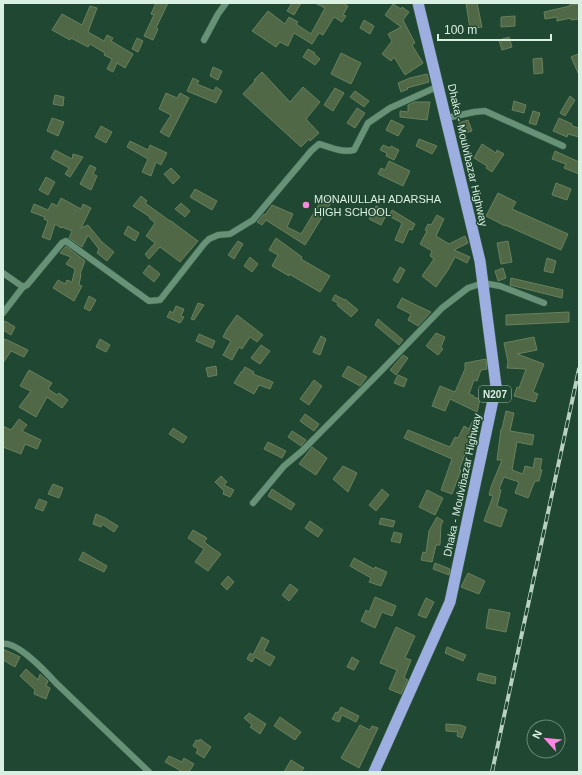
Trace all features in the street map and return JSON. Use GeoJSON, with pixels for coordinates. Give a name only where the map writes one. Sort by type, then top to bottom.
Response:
{"type":"FeatureCollection","features":[{"type":"Feature","properties":{"kind":"highway","name":"Dhaka - Moulvibazar Highway"},"geometry":{"type":"LineString","coordinates":[[374,772],[450,602],[496,386],[480,261],[447,118],[418,3]]}},
{"type":"Feature","properties":{"kind":"street"},"geometry":{"type":"LineString","coordinates":[[204,40],[218,14],[226,3]]}},
{"type":"Feature","properties":{"kind":"street"},"geometry":{"type":"LineString","coordinates":[[3,313],[23,287],[27,285],[62,243],[66,241],[149,301],[160,300],[209,239],[218,235],[230,234],[253,220],[311,150],[320,144],[339,151],[347,152],[354,150],[368,123],[390,108],[439,86]]}},
{"type":"Feature","properties":{"kind":"street"},"geometry":{"type":"LineString","coordinates":[[447,118],[485,111],[562,146]]}},
{"type":"Feature","properties":{"kind":"street"},"geometry":{"type":"LineString","coordinates":[[3,273],[23,287]]}},
{"type":"Feature","properties":{"kind":"street"},"geometry":{"type":"LineString","coordinates":[[254,503],[284,466],[307,446],[442,308],[468,288],[483,283],[500,286],[544,303]]}},
{"type":"Feature","properties":{"kind":"street"},"geometry":{"type":"LineString","coordinates":[[3,644],[6,643],[18,648],[45,671],[56,684],[149,772]]}},
{"type":"Feature","properties":{"kind":"building"},"geometry":{"type":"Polygon","coordinates":[[[156,3],[168,3],[156,28],[158,29],[153,40],[144,36],[154,15],[151,14],[156,3]]]}},
{"type":"Feature","properties":{"kind":"building"},"geometry":{"type":"Polygon","coordinates":[[[292,3],[301,3],[294,15],[287,11],[292,3]]]}},
{"type":"Feature","properties":{"kind":"building"},"geometry":{"type":"Polygon","coordinates":[[[315,3],[343,3],[348,6],[343,15],[346,16],[342,22],[334,17],[323,35],[319,33],[312,44],[294,33],[288,46],[280,42],[276,47],[252,31],[268,11],[285,24],[289,17],[298,22],[296,24],[311,34],[325,8],[315,3]]]}},
{"type":"Feature","properties":{"kind":"building"},"geometry":{"type":"Polygon","coordinates":[[[466,3],[477,3],[482,27],[470,29],[466,3]]]}},
{"type":"Feature","properties":{"kind":"building"},"geometry":{"type":"Polygon","coordinates":[[[393,4],[401,9],[402,7],[409,12],[403,20],[415,43],[412,45],[423,63],[405,75],[394,57],[391,61],[382,54],[392,41],[388,34],[401,27],[385,15],[393,4]]]}},
{"type":"Feature","properties":{"kind":"building"},"geometry":{"type":"Polygon","coordinates":[[[579,4],[579,19],[571,20],[571,18],[557,21],[557,17],[545,19],[544,12],[570,6],[569,5],[579,4]]]}},
{"type":"Feature","properties":{"kind":"building"},"geometry":{"type":"Polygon","coordinates":[[[90,6],[97,8],[88,32],[104,41],[107,35],[113,38],[111,41],[133,54],[125,68],[117,63],[113,72],[107,69],[112,59],[104,55],[105,53],[90,44],[88,47],[71,38],[70,40],[52,30],[62,14],[82,25],[90,6]]]}},
{"type":"Feature","properties":{"kind":"building"},"geometry":{"type":"Polygon","coordinates":[[[515,16],[515,26],[501,27],[501,17],[515,16]]]}},
{"type":"Feature","properties":{"kind":"building"},"geometry":{"type":"Polygon","coordinates":[[[364,20],[374,26],[370,34],[360,28],[364,20]]]}},
{"type":"Feature","properties":{"kind":"building"},"geometry":{"type":"Polygon","coordinates":[[[509,37],[512,47],[502,50],[499,40],[509,37]]]}},
{"type":"Feature","properties":{"kind":"building"},"geometry":{"type":"Polygon","coordinates":[[[137,38],[143,41],[138,52],[132,49],[137,38]]]}},
{"type":"Feature","properties":{"kind":"building"},"geometry":{"type":"Polygon","coordinates":[[[308,49],[315,53],[314,54],[320,59],[315,65],[303,57],[308,49]]]}},
{"type":"Feature","properties":{"kind":"building"},"geometry":{"type":"Polygon","coordinates":[[[341,53],[361,63],[351,84],[331,74],[341,53]]]}},
{"type":"Feature","properties":{"kind":"building"},"geometry":{"type":"Polygon","coordinates":[[[578,54],[579,58],[579,75],[571,57],[578,54]]]}},
{"type":"Feature","properties":{"kind":"building"},"geometry":{"type":"Polygon","coordinates":[[[542,58],[543,73],[534,74],[533,59],[542,58]]]}},
{"type":"Feature","properties":{"kind":"building"},"geometry":{"type":"Polygon","coordinates":[[[213,67],[222,71],[218,80],[210,76],[213,67]]]}},
{"type":"Feature","properties":{"kind":"building"},"geometry":{"type":"Polygon","coordinates":[[[262,72],[290,102],[303,87],[320,102],[306,119],[319,133],[310,141],[309,139],[301,147],[243,94],[262,72]]]}},
{"type":"Feature","properties":{"kind":"building"},"geometry":{"type":"Polygon","coordinates":[[[427,74],[429,82],[407,88],[408,89],[401,92],[398,83],[410,78],[427,74]]]}},
{"type":"Feature","properties":{"kind":"building"},"geometry":{"type":"Polygon","coordinates":[[[193,78],[199,81],[197,84],[214,91],[216,87],[222,91],[216,103],[187,91],[193,78]]]}},
{"type":"Feature","properties":{"kind":"building"},"geometry":{"type":"Polygon","coordinates":[[[335,88],[344,93],[333,111],[324,105],[335,88]]]}},
{"type":"Feature","properties":{"kind":"building"},"geometry":{"type":"Polygon","coordinates":[[[355,91],[369,101],[364,107],[350,97],[355,91]]]}},
{"type":"Feature","properties":{"kind":"building"},"geometry":{"type":"Polygon","coordinates":[[[166,93],[177,98],[180,93],[189,98],[169,137],[160,132],[171,115],[159,109],[166,93]]]}},
{"type":"Feature","properties":{"kind":"building"},"geometry":{"type":"Polygon","coordinates":[[[55,95],[64,97],[63,106],[53,104],[55,95]]]}},
{"type":"Feature","properties":{"kind":"building"},"geometry":{"type":"Polygon","coordinates":[[[570,96],[575,100],[565,116],[560,113],[570,96]]]}},
{"type":"Feature","properties":{"kind":"building"},"geometry":{"type":"Polygon","coordinates":[[[514,101],[526,105],[524,113],[512,110],[514,101]]]}},
{"type":"Feature","properties":{"kind":"building"},"geometry":{"type":"Polygon","coordinates":[[[415,102],[430,102],[427,120],[400,117],[400,111],[408,112],[408,105],[415,102]]]}},
{"type":"Feature","properties":{"kind":"building"},"geometry":{"type":"Polygon","coordinates":[[[357,108],[365,113],[355,128],[347,123],[357,108]]]}},
{"type":"Feature","properties":{"kind":"building"},"geometry":{"type":"Polygon","coordinates":[[[533,111],[540,113],[536,125],[529,123],[533,111]]]}},
{"type":"Feature","properties":{"kind":"building"},"geometry":{"type":"Polygon","coordinates":[[[52,118],[64,122],[58,136],[47,131],[52,118]]]}},
{"type":"Feature","properties":{"kind":"building"},"geometry":{"type":"Polygon","coordinates":[[[559,118],[572,124],[572,126],[579,128],[579,137],[568,134],[567,137],[553,131],[559,118]]]}},
{"type":"Feature","properties":{"kind":"building"},"geometry":{"type":"Polygon","coordinates":[[[391,120],[404,126],[398,136],[386,130],[391,120]]]}},
{"type":"Feature","properties":{"kind":"building"},"geometry":{"type":"Polygon","coordinates":[[[468,120],[472,131],[462,134],[459,123],[468,120]]]}},
{"type":"Feature","properties":{"kind":"building"},"geometry":{"type":"Polygon","coordinates":[[[101,126],[112,132],[106,143],[95,137],[101,126]]]}},
{"type":"Feature","properties":{"kind":"building"},"geometry":{"type":"Polygon","coordinates":[[[419,139],[437,146],[432,154],[416,146],[419,139]]]}},
{"type":"Feature","properties":{"kind":"building"},"geometry":{"type":"Polygon","coordinates":[[[130,141],[148,150],[150,145],[167,153],[161,165],[156,162],[151,176],[142,172],[148,159],[127,147],[130,141]]]}},
{"type":"Feature","properties":{"kind":"building"},"geometry":{"type":"Polygon","coordinates":[[[482,144],[496,153],[497,150],[504,154],[492,172],[486,168],[487,166],[474,158],[482,144]]]}},
{"type":"Feature","properties":{"kind":"building"},"geometry":{"type":"Polygon","coordinates":[[[383,145],[390,148],[391,146],[399,150],[394,160],[386,156],[387,153],[380,150],[383,145]]]}},
{"type":"Feature","properties":{"kind":"building"},"geometry":{"type":"Polygon","coordinates":[[[55,150],[72,159],[73,154],[83,157],[70,177],[65,174],[69,168],[51,158],[55,150]]]}},
{"type":"Feature","properties":{"kind":"building"},"geometry":{"type":"Polygon","coordinates":[[[555,151],[579,162],[579,174],[564,168],[566,164],[552,159],[555,151]]]}},
{"type":"Feature","properties":{"kind":"building"},"geometry":{"type":"Polygon","coordinates":[[[389,161],[410,171],[403,186],[378,174],[381,168],[385,170],[389,161]]]}},
{"type":"Feature","properties":{"kind":"building"},"geometry":{"type":"Polygon","coordinates":[[[90,165],[96,168],[93,174],[97,176],[91,190],[80,184],[90,165]]]}},
{"type":"Feature","properties":{"kind":"building"},"geometry":{"type":"Polygon","coordinates":[[[171,168],[180,177],[173,184],[164,174],[171,168]]]}},
{"type":"Feature","properties":{"kind":"building"},"geometry":{"type":"Polygon","coordinates":[[[46,177],[55,182],[48,195],[39,190],[46,177]]]}},
{"type":"Feature","properties":{"kind":"building"},"geometry":{"type":"Polygon","coordinates":[[[556,183],[571,189],[567,200],[552,195],[556,183]]]}},
{"type":"Feature","properties":{"kind":"building"},"geometry":{"type":"Polygon","coordinates":[[[195,189],[217,201],[212,210],[190,197],[195,189]]]}},
{"type":"Feature","properties":{"kind":"building"},"geometry":{"type":"Polygon","coordinates":[[[498,193],[516,202],[512,209],[568,234],[561,250],[505,226],[486,216],[498,193]]]}},
{"type":"Feature","properties":{"kind":"building"},"geometry":{"type":"Polygon","coordinates":[[[141,196],[147,201],[145,203],[198,241],[180,262],[160,247],[149,259],[145,254],[155,243],[146,236],[155,223],[149,218],[150,217],[133,206],[141,196]]]}},
{"type":"Feature","properties":{"kind":"building"},"geometry":{"type":"Polygon","coordinates":[[[324,196],[332,201],[305,245],[266,220],[262,225],[257,222],[264,214],[265,215],[272,205],[293,214],[287,227],[301,234],[324,196]]]}},
{"type":"Feature","properties":{"kind":"building"},"geometry":{"type":"Polygon","coordinates":[[[61,198],[81,209],[83,204],[91,208],[81,228],[88,225],[102,242],[114,252],[107,261],[97,253],[99,249],[88,235],[82,247],[69,238],[72,231],[62,227],[61,228],[55,224],[50,240],[42,237],[48,221],[44,219],[45,217],[31,212],[34,204],[48,210],[52,203],[57,206],[61,198]]]}},
{"type":"Feature","properties":{"kind":"building"},"geometry":{"type":"Polygon","coordinates":[[[181,203],[190,211],[185,217],[175,209],[181,203]]]}},
{"type":"Feature","properties":{"kind":"building"},"geometry":{"type":"Polygon","coordinates":[[[376,206],[388,212],[381,225],[369,219],[376,206]]]}},
{"type":"Feature","properties":{"kind":"building"},"geometry":{"type":"Polygon","coordinates":[[[392,210],[415,224],[412,230],[409,229],[403,243],[395,240],[402,223],[389,216],[392,210]]]}},
{"type":"Feature","properties":{"kind":"building"},"geometry":{"type":"Polygon","coordinates":[[[437,215],[444,219],[436,236],[449,244],[465,236],[468,243],[454,250],[470,257],[467,263],[455,257],[436,287],[422,276],[434,259],[430,256],[432,251],[420,244],[427,231],[425,230],[428,224],[431,225],[437,215]]]}},
{"type":"Feature","properties":{"kind":"building"},"geometry":{"type":"Polygon","coordinates":[[[128,226],[139,233],[135,241],[124,234],[128,226]]]}},
{"type":"Feature","properties":{"kind":"building"},"geometry":{"type":"Polygon","coordinates":[[[276,238],[302,257],[301,259],[330,276],[320,292],[272,266],[278,255],[269,250],[276,238]]]}},
{"type":"Feature","properties":{"kind":"building"},"geometry":{"type":"Polygon","coordinates":[[[238,241],[243,244],[234,259],[228,255],[238,241]]]}},
{"type":"Feature","properties":{"kind":"building"},"geometry":{"type":"Polygon","coordinates":[[[508,241],[512,262],[501,264],[497,243],[508,241]]]}},
{"type":"Feature","properties":{"kind":"building"},"geometry":{"type":"Polygon","coordinates":[[[66,246],[85,261],[80,274],[79,285],[82,286],[74,301],[53,288],[58,280],[65,284],[67,280],[72,282],[75,269],[66,264],[71,257],[60,253],[66,246]]]}},
{"type":"Feature","properties":{"kind":"building"},"geometry":{"type":"Polygon","coordinates":[[[250,257],[258,264],[252,272],[244,266],[250,257]]]}},
{"type":"Feature","properties":{"kind":"building"},"geometry":{"type":"Polygon","coordinates":[[[547,258],[556,261],[553,273],[544,271],[547,258]]]}},
{"type":"Feature","properties":{"kind":"building"},"geometry":{"type":"Polygon","coordinates":[[[149,265],[160,274],[154,282],[143,273],[149,265]]]}},
{"type":"Feature","properties":{"kind":"building"},"geometry":{"type":"Polygon","coordinates":[[[400,267],[405,270],[398,283],[393,280],[400,267]]]}},
{"type":"Feature","properties":{"kind":"building"},"geometry":{"type":"Polygon","coordinates":[[[503,268],[506,278],[498,281],[495,271],[503,268]]]}},
{"type":"Feature","properties":{"kind":"building"},"geometry":{"type":"Polygon","coordinates":[[[511,278],[563,290],[562,298],[510,285],[511,278]]]}},
{"type":"Feature","properties":{"kind":"building"},"geometry":{"type":"Polygon","coordinates":[[[335,295],[345,299],[358,310],[351,317],[337,305],[338,303],[332,300],[335,295]]]}},
{"type":"Feature","properties":{"kind":"building"},"geometry":{"type":"Polygon","coordinates":[[[89,296],[96,300],[90,311],[84,308],[89,296]]]}},
{"type":"Feature","properties":{"kind":"building"},"geometry":{"type":"Polygon","coordinates":[[[402,298],[431,312],[418,326],[408,320],[411,314],[397,307],[402,298]]]}},
{"type":"Feature","properties":{"kind":"building"},"geometry":{"type":"Polygon","coordinates":[[[198,303],[204,305],[194,320],[191,319],[198,303]]]}},
{"type":"Feature","properties":{"kind":"building"},"geometry":{"type":"Polygon","coordinates":[[[176,306],[184,309],[181,316],[184,317],[180,323],[167,317],[170,311],[173,313],[176,306]]]}},
{"type":"Feature","properties":{"kind":"building"},"geometry":{"type":"Polygon","coordinates":[[[569,312],[569,322],[506,325],[506,315],[569,312]]]}},
{"type":"Feature","properties":{"kind":"building"},"geometry":{"type":"Polygon","coordinates":[[[237,315],[263,335],[257,342],[250,337],[242,349],[239,347],[232,360],[223,355],[231,341],[223,337],[237,315]]]}},
{"type":"Feature","properties":{"kind":"building"},"geometry":{"type":"Polygon","coordinates":[[[378,319],[403,340],[399,345],[375,325],[378,319]]]}},
{"type":"Feature","properties":{"kind":"building"},"geometry":{"type":"Polygon","coordinates":[[[5,321],[15,327],[11,335],[3,330],[3,324],[5,321]]]}},
{"type":"Feature","properties":{"kind":"building"},"geometry":{"type":"Polygon","coordinates":[[[436,333],[445,337],[441,347],[443,349],[438,355],[426,346],[436,333]]]}},
{"type":"Feature","properties":{"kind":"building"},"geometry":{"type":"Polygon","coordinates":[[[199,334],[215,341],[212,348],[196,341],[199,334]]]}},
{"type":"Feature","properties":{"kind":"building"},"geometry":{"type":"Polygon","coordinates":[[[321,336],[326,339],[320,355],[313,352],[321,336]]]}},
{"type":"Feature","properties":{"kind":"building"},"geometry":{"type":"Polygon","coordinates":[[[534,337],[537,350],[517,354],[544,364],[533,392],[538,394],[535,402],[514,396],[517,387],[519,388],[526,369],[507,368],[508,362],[504,343],[534,337]]]}},
{"type":"Feature","properties":{"kind":"building"},"geometry":{"type":"Polygon","coordinates":[[[5,339],[28,350],[24,357],[11,351],[3,363],[3,343],[5,339]]]}},
{"type":"Feature","properties":{"kind":"building"},"geometry":{"type":"Polygon","coordinates":[[[100,339],[110,345],[106,352],[96,347],[100,339]]]}},
{"type":"Feature","properties":{"kind":"building"},"geometry":{"type":"Polygon","coordinates":[[[261,345],[270,351],[260,364],[251,358],[261,345]]]}},
{"type":"Feature","properties":{"kind":"building"},"geometry":{"type":"Polygon","coordinates":[[[403,355],[408,358],[396,375],[390,370],[403,355]]]}},
{"type":"Feature","properties":{"kind":"building"},"geometry":{"type":"Polygon","coordinates":[[[486,359],[487,369],[481,370],[477,381],[474,380],[469,394],[480,399],[477,412],[450,399],[445,411],[432,406],[440,386],[455,392],[465,369],[465,363],[486,359]]]}},
{"type":"Feature","properties":{"kind":"building"},"geometry":{"type":"Polygon","coordinates":[[[216,366],[217,375],[208,377],[206,368],[216,366]]]}},
{"type":"Feature","properties":{"kind":"building"},"geometry":{"type":"Polygon","coordinates":[[[348,366],[367,377],[360,386],[342,376],[348,366]]]}},
{"type":"Feature","properties":{"kind":"building"},"geometry":{"type":"Polygon","coordinates":[[[245,367],[254,372],[253,374],[273,382],[270,389],[259,385],[254,394],[234,383],[245,367]]]}},
{"type":"Feature","properties":{"kind":"building"},"geometry":{"type":"Polygon","coordinates":[[[29,370],[52,383],[48,389],[57,395],[59,393],[68,400],[62,408],[47,397],[36,417],[19,407],[31,391],[20,386],[29,370]]]}},
{"type":"Feature","properties":{"kind":"building"},"geometry":{"type":"Polygon","coordinates":[[[398,375],[407,379],[404,387],[394,383],[398,375]]]}},
{"type":"Feature","properties":{"kind":"building"},"geometry":{"type":"Polygon","coordinates":[[[314,380],[322,386],[309,405],[300,399],[314,380]]]}},
{"type":"Feature","properties":{"kind":"building"},"geometry":{"type":"Polygon","coordinates":[[[506,411],[514,413],[510,431],[534,435],[532,445],[517,442],[512,470],[523,474],[525,466],[533,468],[535,458],[542,459],[540,470],[542,470],[539,481],[535,481],[528,498],[515,493],[519,482],[504,477],[499,489],[501,490],[497,506],[507,510],[501,527],[484,521],[493,496],[489,495],[491,487],[502,460],[497,460],[501,429],[506,411]]]}},
{"type":"Feature","properties":{"kind":"building"},"geometry":{"type":"Polygon","coordinates":[[[305,414],[319,424],[314,431],[300,421],[305,414]]]}},
{"type":"Feature","properties":{"kind":"building"},"geometry":{"type":"Polygon","coordinates":[[[476,414],[481,416],[474,432],[477,433],[465,454],[452,494],[441,490],[452,459],[404,438],[408,430],[450,447],[455,437],[458,438],[464,426],[469,429],[476,414]]]}},
{"type":"Feature","properties":{"kind":"building"},"geometry":{"type":"Polygon","coordinates":[[[19,419],[27,425],[22,431],[41,440],[37,449],[25,444],[21,454],[3,447],[3,426],[11,430],[19,419]]]}},
{"type":"Feature","properties":{"kind":"building"},"geometry":{"type":"Polygon","coordinates":[[[173,428],[187,437],[183,443],[169,434],[173,428]]]}},
{"type":"Feature","properties":{"kind":"building"},"geometry":{"type":"Polygon","coordinates":[[[292,431],[306,440],[301,446],[288,437],[292,431]]]}},
{"type":"Feature","properties":{"kind":"building"},"geometry":{"type":"Polygon","coordinates":[[[268,442],[286,451],[282,458],[264,449],[268,442]]]}},
{"type":"Feature","properties":{"kind":"building"},"geometry":{"type":"Polygon","coordinates":[[[312,447],[327,458],[316,475],[299,464],[312,447]]]}},
{"type":"Feature","properties":{"kind":"building"},"geometry":{"type":"Polygon","coordinates":[[[343,466],[357,473],[348,492],[333,479],[343,466]]]}},
{"type":"Feature","properties":{"kind":"building"},"geometry":{"type":"Polygon","coordinates":[[[221,476],[227,482],[224,485],[234,490],[230,497],[223,494],[224,491],[215,482],[221,476]]]}},
{"type":"Feature","properties":{"kind":"building"},"geometry":{"type":"Polygon","coordinates":[[[53,484],[63,488],[59,498],[48,494],[53,484]]]}},
{"type":"Feature","properties":{"kind":"building"},"geometry":{"type":"Polygon","coordinates":[[[272,489],[295,504],[291,510],[268,496],[272,489]]]}},
{"type":"Feature","properties":{"kind":"building"},"geometry":{"type":"Polygon","coordinates":[[[382,489],[389,495],[376,511],[369,505],[382,489]]]}},
{"type":"Feature","properties":{"kind":"building"},"geometry":{"type":"Polygon","coordinates":[[[427,490],[443,498],[435,515],[419,507],[427,490]]]}},
{"type":"Feature","properties":{"kind":"building"},"geometry":{"type":"Polygon","coordinates":[[[39,499],[47,502],[43,511],[35,508],[39,499]]]}},
{"type":"Feature","properties":{"kind":"building"},"geometry":{"type":"Polygon","coordinates":[[[96,514],[118,526],[114,532],[102,524],[101,527],[93,524],[96,514]]]}},
{"type":"Feature","properties":{"kind":"building"},"geometry":{"type":"Polygon","coordinates":[[[437,517],[443,521],[441,525],[440,545],[436,545],[432,562],[421,560],[423,552],[426,553],[429,531],[437,517]]]}},
{"type":"Feature","properties":{"kind":"building"},"geometry":{"type":"Polygon","coordinates":[[[381,518],[395,521],[393,527],[379,524],[381,518]]]}},
{"type":"Feature","properties":{"kind":"building"},"geometry":{"type":"Polygon","coordinates":[[[310,521],[323,530],[318,537],[305,528],[310,521]]]}},
{"type":"Feature","properties":{"kind":"building"},"geometry":{"type":"Polygon","coordinates":[[[193,530],[207,538],[204,542],[221,554],[208,571],[195,562],[204,549],[188,538],[193,530]]]}},
{"type":"Feature","properties":{"kind":"building"},"geometry":{"type":"Polygon","coordinates":[[[394,532],[402,534],[400,543],[391,541],[394,532]]]}},
{"type":"Feature","properties":{"kind":"building"},"geometry":{"type":"Polygon","coordinates":[[[83,552],[107,566],[104,572],[79,560],[83,552]]]}},
{"type":"Feature","properties":{"kind":"building"},"geometry":{"type":"Polygon","coordinates":[[[354,558],[374,569],[375,567],[387,572],[381,586],[369,582],[371,578],[350,566],[354,558]]]}},
{"type":"Feature","properties":{"kind":"building"},"geometry":{"type":"Polygon","coordinates":[[[435,563],[450,569],[449,575],[433,569],[435,563]]]}},
{"type":"Feature","properties":{"kind":"building"},"geometry":{"type":"Polygon","coordinates":[[[468,573],[485,581],[479,594],[461,587],[468,573]]]}},
{"type":"Feature","properties":{"kind":"building"},"geometry":{"type":"Polygon","coordinates":[[[228,576],[234,582],[227,590],[221,584],[228,576]]]}},
{"type":"Feature","properties":{"kind":"building"},"geometry":{"type":"Polygon","coordinates":[[[290,584],[298,590],[289,601],[282,595],[290,584]]]}},
{"type":"Feature","properties":{"kind":"building"},"geometry":{"type":"Polygon","coordinates":[[[375,597],[396,606],[392,616],[382,612],[375,628],[361,621],[366,610],[369,612],[375,597]]]}},
{"type":"Feature","properties":{"kind":"building"},"geometry":{"type":"Polygon","coordinates":[[[426,598],[434,602],[426,618],[418,615],[426,598]]]}},
{"type":"Feature","properties":{"kind":"building"},"geometry":{"type":"Polygon","coordinates":[[[489,609],[510,613],[506,632],[486,628],[489,609]]]}},
{"type":"Feature","properties":{"kind":"building"},"geometry":{"type":"Polygon","coordinates":[[[396,627],[415,636],[405,658],[411,660],[404,678],[408,680],[401,694],[389,689],[397,670],[380,663],[396,627]]]}},
{"type":"Feature","properties":{"kind":"building"},"geometry":{"type":"Polygon","coordinates":[[[262,637],[269,641],[264,651],[275,657],[270,666],[255,657],[252,662],[247,659],[250,653],[253,655],[262,637]]]}},
{"type":"Feature","properties":{"kind":"building"},"geometry":{"type":"Polygon","coordinates":[[[447,647],[466,655],[463,661],[445,653],[447,647]]]}},
{"type":"Feature","properties":{"kind":"building"},"geometry":{"type":"Polygon","coordinates":[[[3,649],[20,657],[15,667],[3,660],[3,649]]]}},
{"type":"Feature","properties":{"kind":"building"},"geometry":{"type":"Polygon","coordinates":[[[352,657],[359,661],[354,670],[347,667],[352,657]]]}},
{"type":"Feature","properties":{"kind":"building"},"geometry":{"type":"Polygon","coordinates":[[[26,669],[38,680],[40,674],[48,681],[46,686],[50,688],[46,699],[34,694],[35,690],[20,676],[26,669]]]}},
{"type":"Feature","properties":{"kind":"building"},"geometry":{"type":"Polygon","coordinates":[[[479,673],[496,677],[495,684],[477,680],[479,673]]]}},
{"type":"Feature","properties":{"kind":"building"},"geometry":{"type":"Polygon","coordinates":[[[341,707],[359,716],[356,722],[342,715],[339,722],[332,719],[341,707]]]}},
{"type":"Feature","properties":{"kind":"building"},"geometry":{"type":"Polygon","coordinates":[[[249,713],[266,724],[260,734],[250,727],[252,725],[244,718],[249,713]]]}},
{"type":"Feature","properties":{"kind":"building"},"geometry":{"type":"Polygon","coordinates":[[[280,717],[301,732],[295,740],[274,726],[280,717]]]}},
{"type":"Feature","properties":{"kind":"building"},"geometry":{"type":"Polygon","coordinates":[[[446,724],[466,727],[462,738],[457,736],[458,732],[446,731],[446,724]]]}},
{"type":"Feature","properties":{"kind":"building"},"geometry":{"type":"Polygon","coordinates":[[[360,725],[370,730],[372,726],[378,728],[359,768],[341,758],[360,725]]]}},
{"type":"Feature","properties":{"kind":"building"},"geometry":{"type":"Polygon","coordinates":[[[200,739],[211,747],[204,758],[196,753],[198,749],[193,746],[196,740],[199,741],[200,739]]]}},
{"type":"Feature","properties":{"kind":"building"},"geometry":{"type":"Polygon","coordinates":[[[169,756],[182,762],[184,758],[194,764],[189,772],[183,772],[165,762],[169,756]]]}},
{"type":"Feature","properties":{"kind":"building"},"geometry":{"type":"Polygon","coordinates":[[[291,760],[304,768],[301,772],[284,772],[291,760]]]}},
{"type":"Feature","properties":{"kind":"railway"},"geometry":{"type":"LineString","coordinates":[[492,772],[579,369]]}},
{"type":"Feature","properties":{"kind":"place","name":"MONAIULLAH ADARSHA HIGH SCHOOL"},"geometry":{"type":"Point","coordinates":[306,205]}}]}
